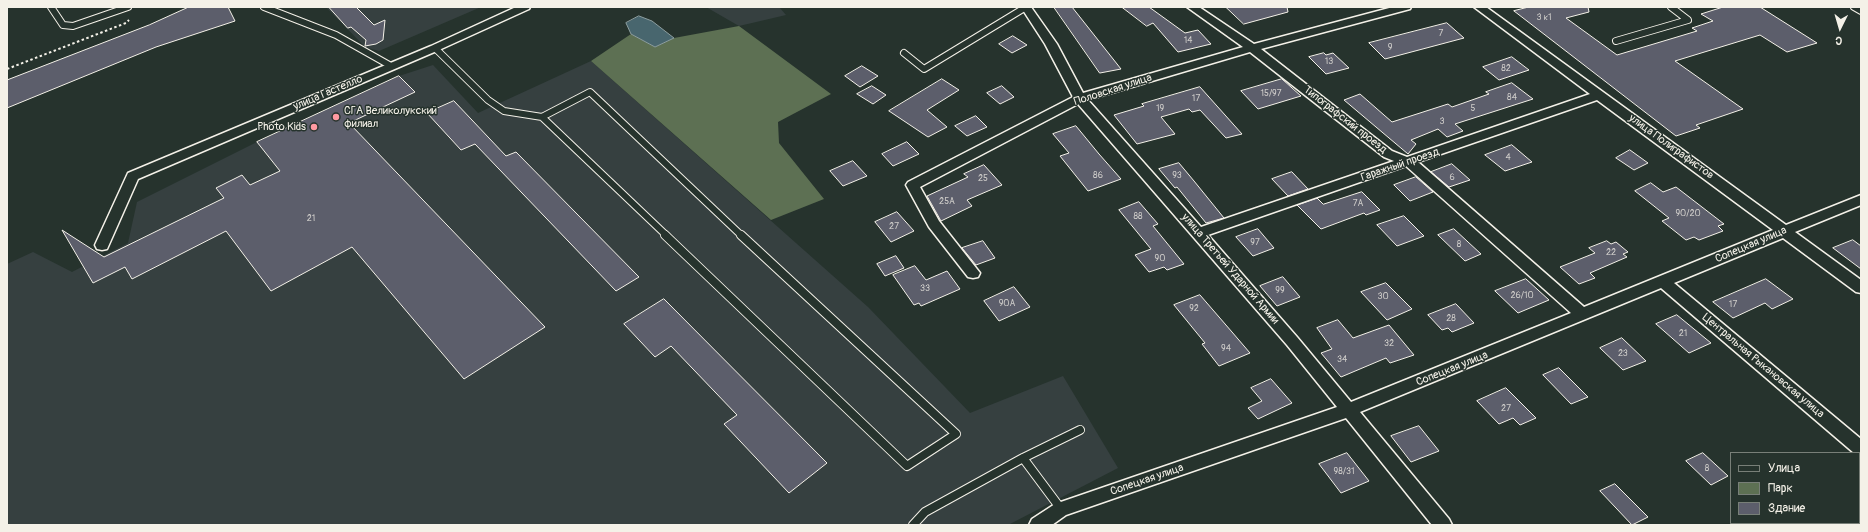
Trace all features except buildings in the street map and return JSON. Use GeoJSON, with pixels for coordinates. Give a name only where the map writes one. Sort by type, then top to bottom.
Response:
{"type":"FeatureCollection","features":[{"type":"Feature","properties":{"kind":"street","name":"улица Гастелло"},"geometry":{"type":"LineString","coordinates":[[102,245],[133,176],[435,48],[525,7]]}},
{"type":"Feature","properties":{"kind":"street","name":"улица Третьей Ударной Армии"},"geometry":{"type":"LineString","coordinates":[[1026,7],[1051,44],[1080,98],[1199,233],[1350,410],[1443,525]]}},
{"type":"Feature","properties":{"kind":"street","name":"Типографский проезд"},"geometry":{"type":"LineString","coordinates":[[1192,7],[1252,48],[1388,154],[1409,162],[1583,315]]}},
{"type":"Feature","properties":{"kind":"street","name":"Половская улица"},"geometry":{"type":"LineString","coordinates":[[973,273],[934,224],[913,185],[1080,98],[1252,48],[1406,7]]}},
{"type":"Feature","properties":{"kind":"street","name":"улица Полиграфистов"},"geometry":{"type":"LineString","coordinates":[[1479,7],[1861,288]]}},
{"type":"Feature","properties":{"kind":"street","name":"Гаражный проезд"},"geometry":{"type":"LineString","coordinates":[[1199,233],[1409,162],[1600,95]]}},
{"type":"Feature","properties":{"kind":"street","name":"Сопецкая улица"},"geometry":{"type":"LineString","coordinates":[[1038,525],[1061,509],[1350,410],[1861,200]]}},
{"type":"Feature","properties":{"kind":"street","name":"Центральная Рыкановская улица"},"geometry":{"type":"LineString","coordinates":[[1664,282],[1861,450]]}},
{"type":"Feature","properties":{"kind":"lane"},"geometry":{"type":"LineString","coordinates":[[51,7],[63,25],[73,26],[127,7]]}},
{"type":"Feature","properties":{"kind":"lane"},"geometry":{"type":"LineString","coordinates":[[264,7],[279,9],[336,35],[391,66]]}},
{"type":"Feature","properties":{"kind":"lane"},"geometry":{"type":"LineString","coordinates":[[904,53],[924,69],[1026,7]]}},
{"type":"Feature","properties":{"kind":"lane"},"geometry":{"type":"LineString","coordinates":[[1616,41],[1688,20],[1671,7]]}},
{"type":"Feature","properties":{"kind":"lane"},"geometry":{"type":"LineString","coordinates":[[1854,7],[1861,11]]}},
{"type":"Feature","properties":{"kind":"lane"},"geometry":{"type":"LineString","coordinates":[[435,48],[488,100],[504,111],[542,117],[907,466],[956,434],[790,282],[590,92],[542,117]]}},
{"type":"Feature","properties":{"kind":"lane"},"geometry":{"type":"LineString","coordinates":[[913,525],[925,512],[1023,458],[1080,430]]}},
{"type":"Feature","properties":{"kind":"lane"},"geometry":{"type":"LineString","coordinates":[[1023,458],[1061,509]]}},
{"type":"Feature","properties":{"kind":"path"},"geometry":{"type":"LineString","coordinates":[[7,69],[126,23],[131,17],[127,7]]}},
{"type":"Feature","properties":{"kind":"shaded area"},"geometry":{"type":"Polygon","coordinates":[[[326,7],[481,7],[379,51],[365,47],[326,7]]]}},
{"type":"Feature","properties":{"kind":"shaded area"},"geometry":{"type":"Polygon","coordinates":[[[706,7],[779,7],[786,15],[739,26],[706,7]]]}},
{"type":"Feature","properties":{"kind":"shaded area"},"geometry":{"type":"Polygon","coordinates":[[[591,61],[868,307],[970,413],[1063,376],[1118,468],[1008,525],[7,525],[7,264],[33,252],[72,272],[128,243],[137,202],[257,142],[399,76],[433,65],[478,113],[591,61]]]}},
{"type":"Feature","properties":{"kind":"green space"},"geometry":{"type":"Polygon","coordinates":[[[739,26],[831,94],[778,122],[779,143],[824,199],[771,220],[591,61],[631,34],[655,47],[674,38],[739,26]]]}},
{"type":"Feature","properties":{"kind":"water"},"geometry":{"type":"Polygon","coordinates":[[[639,16],[652,21],[674,38],[655,47],[631,34],[626,23],[639,16]]]}},
{"type":"Feature","properties":{"kind":"place","name":"СГА Великолукский филиал"},"geometry":{"type":"Point","coordinates":[336,117]}},
{"type":"Feature","properties":{"kind":"place","name":"Photo Kids"},"geometry":{"type":"Point","coordinates":[314,127]}}]}
